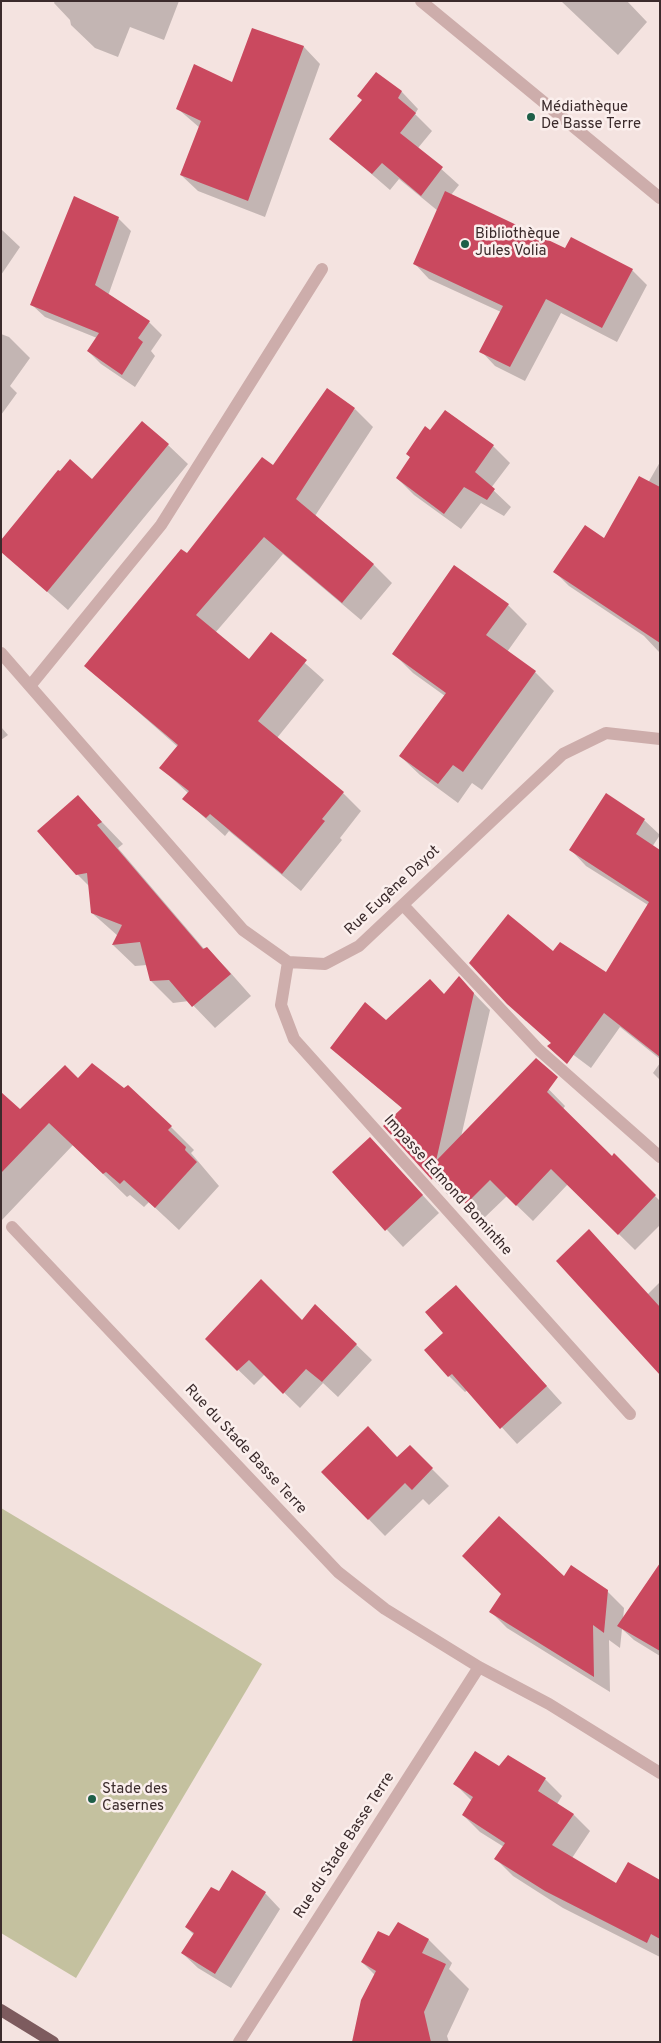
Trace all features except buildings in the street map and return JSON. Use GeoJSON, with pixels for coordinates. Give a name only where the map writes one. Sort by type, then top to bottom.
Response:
{"type":"FeatureCollection","features":[{"type":"Feature","properties":{"kind":"main road"},"geometry":{"type":"LineString","coordinates":[[1,2010],[50,2041]]}},
{"type":"Feature","properties":{"kind":"street"},"geometry":{"type":"LineString","coordinates":[[421,1],[660,198]]}},
{"type":"Feature","properties":{"kind":"street"},"geometry":{"type":"LineString","coordinates":[[30,686],[161,524],[322,269]]}},
{"type":"Feature","properties":{"kind":"street"},"geometry":{"type":"LineString","coordinates":[[1,653],[242,930],[288,962]]}},
{"type":"Feature","properties":{"kind":"street","name":"Rue Eugène Dayot"},"geometry":{"type":"LineString","coordinates":[[288,962],[325,964],[359,946],[563,754],[606,733],[660,739]]}},
{"type":"Feature","properties":{"kind":"street"},"geometry":{"type":"LineString","coordinates":[[403,905],[539,1050],[660,1157]]}},
{"type":"Feature","properties":{"kind":"street","name":"Impasse Edmond Bominthe"},"geometry":{"type":"LineString","coordinates":[[288,962],[280,1005],[294,1039],[630,1414]]}},
{"type":"Feature","properties":{"kind":"street","name":"Rue du Stade Basse Terre"},"geometry":{"type":"LineString","coordinates":[[12,1227],[338,1572],[385,1608],[479,1667],[549,1704],[660,1773]]}},
{"type":"Feature","properties":{"kind":"street","name":"Rue du Stade Basse Terre"},"geometry":{"type":"LineString","coordinates":[[239,2042],[479,1667]]}},
{"type":"Feature","properties":{"kind":"shaded area","name":"Stade des Casernes"},"geometry":{"type":"Polygon","coordinates":[[[1,1508],[262,1664],[76,1978],[1,1933],[1,1508]]]}},
{"type":"Feature","properties":{"kind":"place","name":"Médiathèque De Basse Terre"},"geometry":{"type":"Point","coordinates":[531,117]}},
{"type":"Feature","properties":{"kind":"place","name":"Bibliothèque Jules Volia"},"geometry":{"type":"Point","coordinates":[465,244]}},
{"type":"Feature","properties":{"kind":"place","name":"Stade des Casernes"},"geometry":{"type":"Point","coordinates":[92,1799]}}]}
